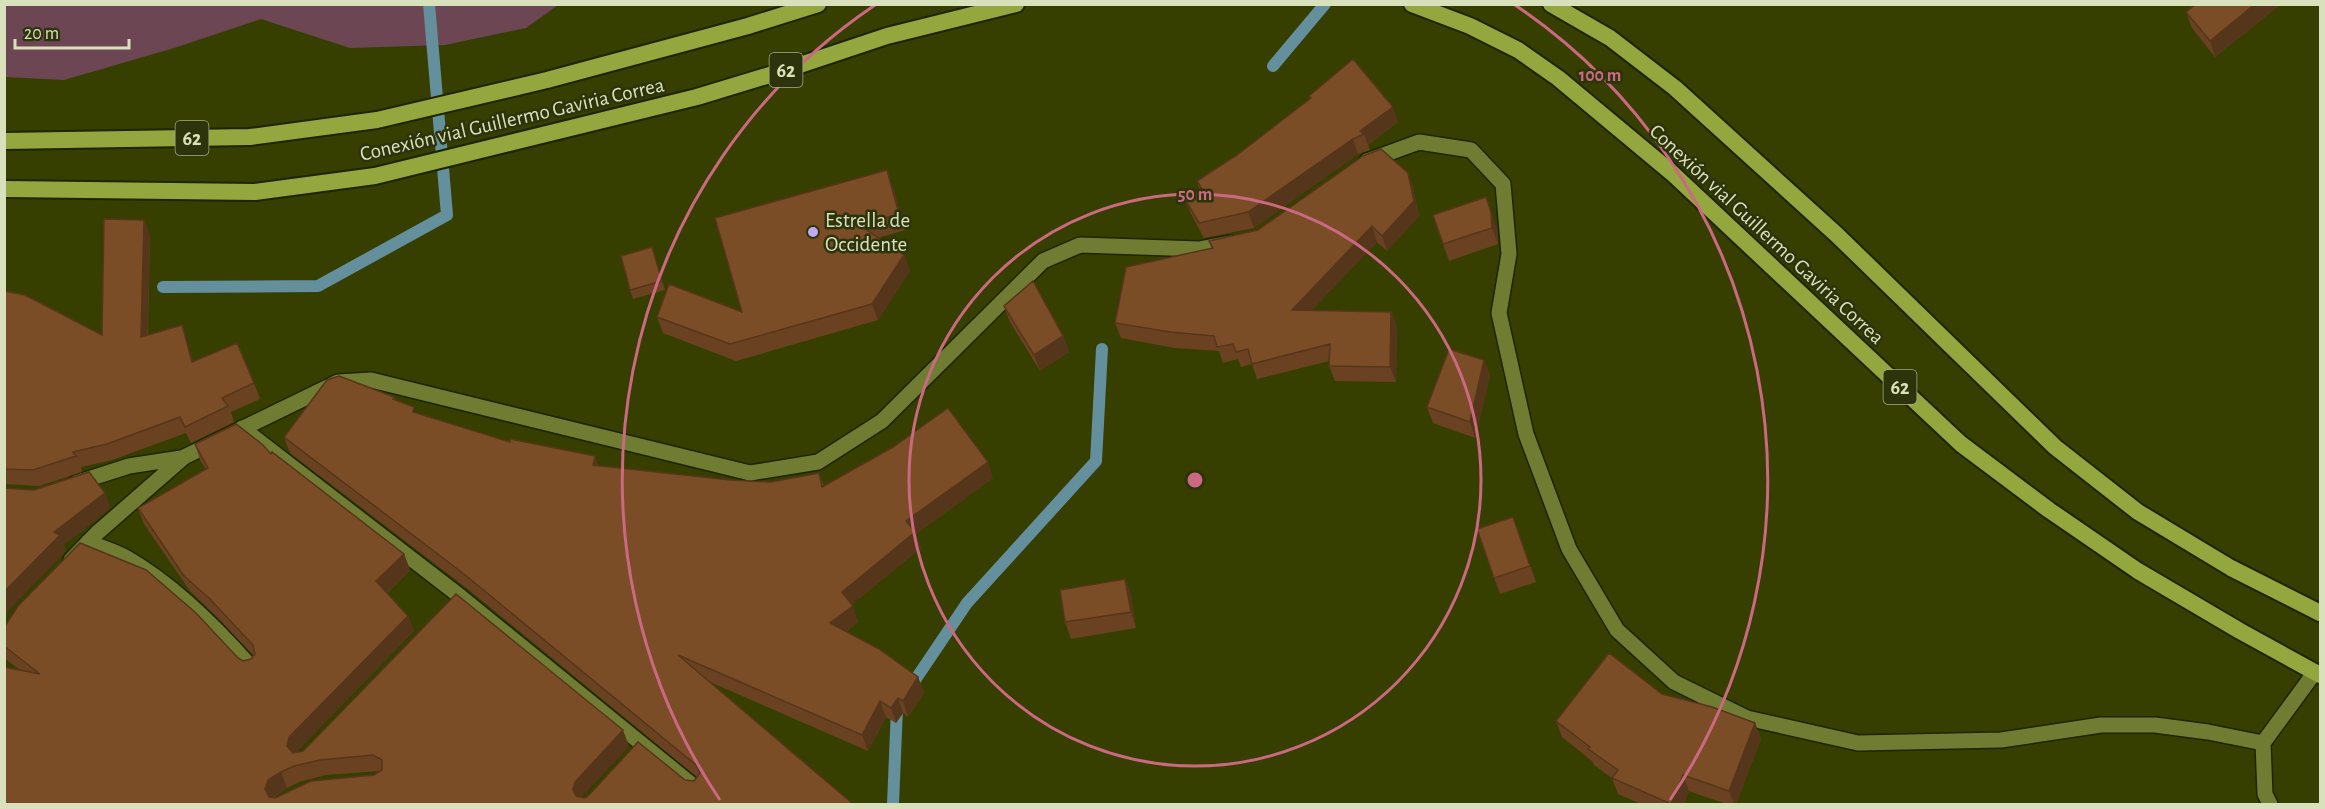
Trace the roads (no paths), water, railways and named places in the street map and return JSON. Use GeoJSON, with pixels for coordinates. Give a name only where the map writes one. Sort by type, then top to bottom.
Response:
{"type":"FeatureCollection","features":[{"type":"Feature","properties":{"kind":"highway","name":"Conexión vial Guillermo Gaviria Correa"},"geometry":{"type":"LineString","coordinates":[[4,141],[250,137],[377,120],[547,80],[748,26],[818,4]]}},
{"type":"Feature","properties":{"kind":"highway","name":"Conexión vial Guillermo Gaviria Correa"},"geometry":{"type":"LineString","coordinates":[[4,189],[255,192],[375,176],[708,94],[887,36],[1016,4]]}},
{"type":"Feature","properties":{"kind":"highway","name":"Conexión vial Guillermo Gaviria Correa"},"geometry":{"type":"LineString","coordinates":[[1412,4],[1470,26],[1518,50],[1558,78],[1672,173],[1961,444],[2049,510],[2138,571],[2240,631],[2318,673]]}},
{"type":"Feature","properties":{"kind":"highway","name":"Conexión vial Guillermo Gaviria Correa"},"geometry":{"type":"LineString","coordinates":[[1551,4],[1610,38],[1675,88],[1837,235],[2055,447],[2138,512],[2231,568],[2320,613]]}},
{"type":"Feature","properties":{"kind":"street"},"geometry":{"type":"LineString","coordinates":[[1354,169],[1364,162],[1419,142],[1471,150],[1503,184],[1509,254],[1499,313],[1526,434],[1569,549],[1611,620],[1617,630],[1674,682],[1747,718],[1857,743],[2001,740],[2101,725],[2155,725],[2208,732],[2263,743]]}},
{"type":"Feature","properties":{"kind":"street"},"geometry":{"type":"LineString","coordinates":[[64,567],[88,542],[184,457],[338,382],[371,380],[750,473],[818,462],[882,421],[1043,261],[1080,245],[1199,249],[1246,239]]}},
{"type":"Feature","properties":{"kind":"street"},"geometry":{"type":"LineString","coordinates":[[243,428],[639,749],[696,788]]}},
{"type":"Feature","properties":{"kind":"street"},"geometry":{"type":"LineString","coordinates":[[62,488],[129,466],[184,457]]}},
{"type":"Feature","properties":{"kind":"street"},"geometry":{"type":"LineString","coordinates":[[88,542],[125,557],[170,587],[228,640],[251,667]]}},
{"type":"Feature","properties":{"kind":"street"},"geometry":{"type":"LineString","coordinates":[[2270,804],[2265,794],[2263,743],[2318,673]]}},
{"type":"Feature","properties":{"kind":"waterway"},"geometry":{"type":"LineString","coordinates":[[163,287],[318,286],[447,215],[429,4]]}},
{"type":"Feature","properties":{"kind":"waterway"},"geometry":{"type":"LineString","coordinates":[[1273,66],[1325,4]]}},
{"type":"Feature","properties":{"kind":"waterway"},"geometry":{"type":"LineString","coordinates":[[909,689],[967,603],[1096,461],[1102,349]]}},
{"type":"Feature","properties":{"kind":"waterway"},"geometry":{"type":"LineString","coordinates":[[893,804],[897,708]]}},
{"type":"Feature","properties":{"kind":"place","name":"Estrella de Occidente"},"geometry":{"type":"Point","coordinates":[813,232]}}]}
